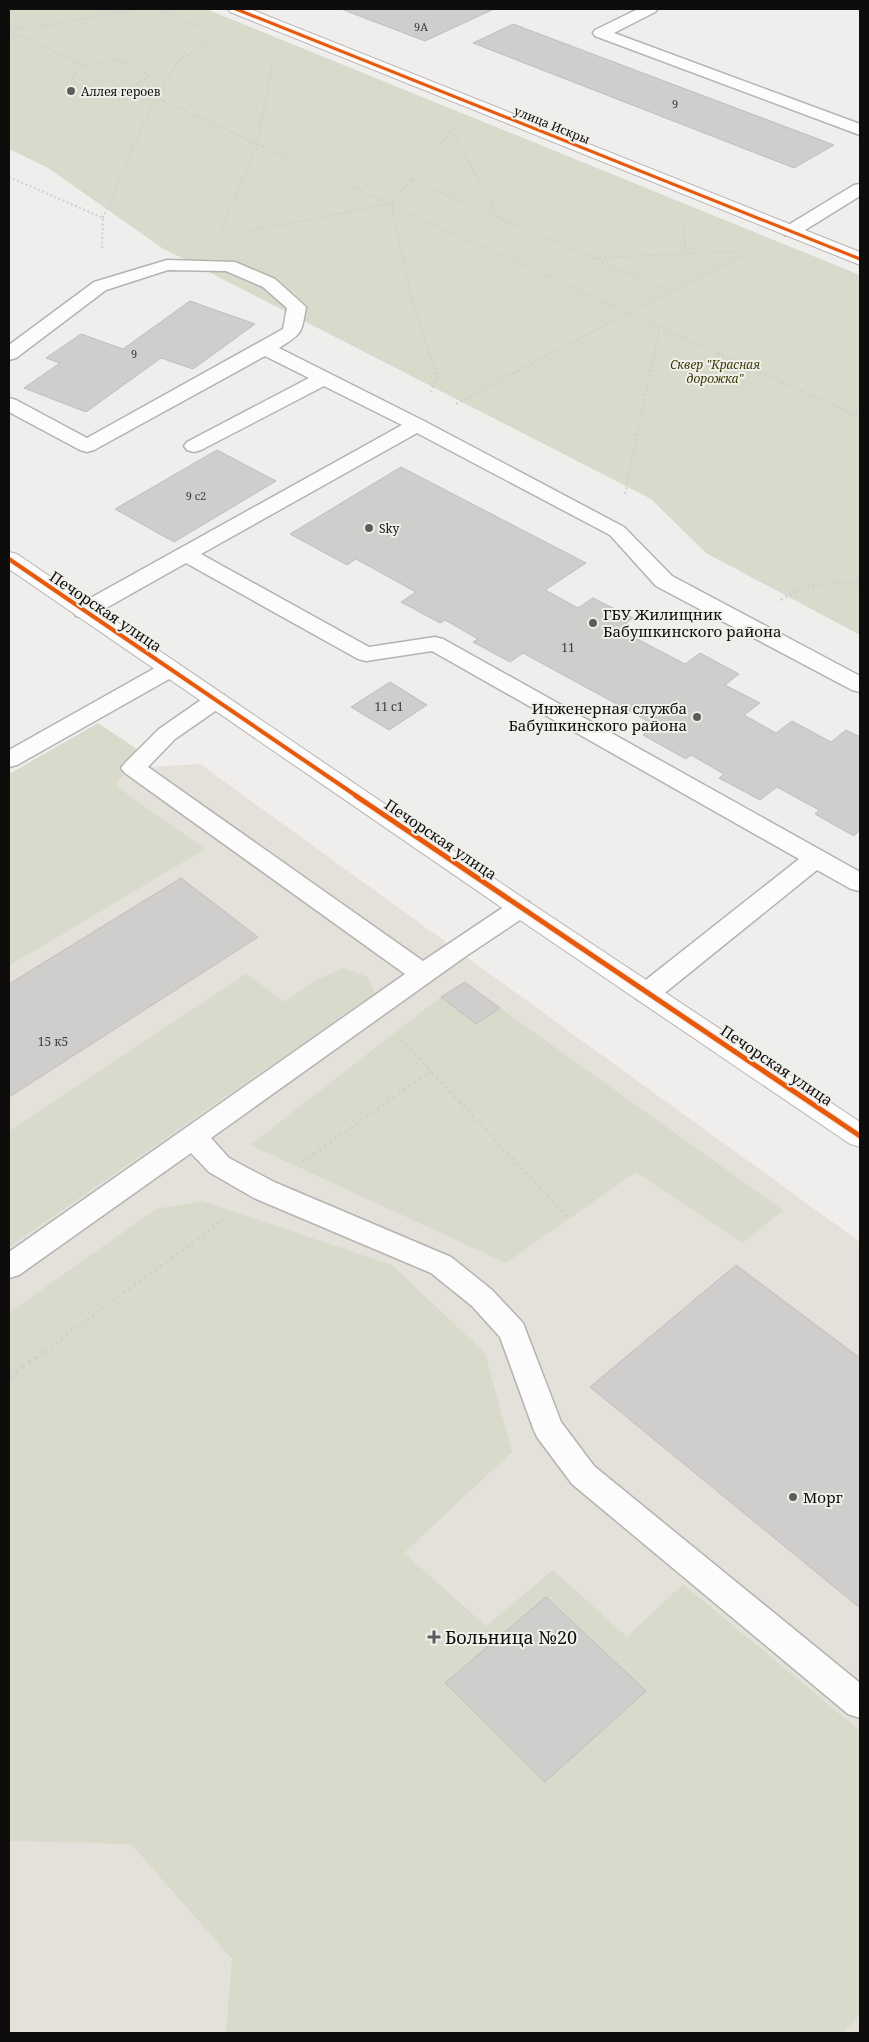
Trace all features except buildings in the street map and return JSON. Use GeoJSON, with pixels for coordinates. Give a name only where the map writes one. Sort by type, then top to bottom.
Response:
{"type":"FeatureCollection","features":[{"type":"Feature","properties":{"kind":"street","name":"улица Искры"},"geometry":{"type":"LineString","coordinates":[[236,9],[860,259]]}},
{"type":"Feature","properties":{"kind":"street","name":"Печорская улица"},"geometry":{"type":"LineString","coordinates":[[9,559],[520,908],[860,1136]]}},
{"type":"Feature","properties":{"kind":"lane"},"geometry":{"type":"LineString","coordinates":[[650,9],[601,33],[860,130]]}},
{"type":"Feature","properties":{"kind":"lane"},"geometry":{"type":"LineString","coordinates":[[791,231],[860,189]]}},
{"type":"Feature","properties":{"kind":"lane"},"geometry":{"type":"LineString","coordinates":[[9,354],[100,286],[167,265],[229,266],[269,283],[297,307],[292,332],[87,446],[9,404]]}},
{"type":"Feature","properties":{"kind":"lane"},"geometry":{"type":"LineString","coordinates":[[265,348],[418,425],[617,531],[664,581],[860,686]]}},
{"type":"Feature","properties":{"kind":"lane"},"geometry":{"type":"LineString","coordinates":[[194,446],[324,378]]}},
{"type":"Feature","properties":{"kind":"lane"},"geometry":{"type":"LineString","coordinates":[[84,610],[418,425]]}},
{"type":"Feature","properties":{"kind":"lane"},"geometry":{"type":"LineString","coordinates":[[185,554],[366,654],[435,644],[860,883]]}},
{"type":"Feature","properties":{"kind":"lane"},"geometry":{"type":"LineString","coordinates":[[9,760],[170,670]]}},
{"type":"Feature","properties":{"kind":"lane"},"geometry":{"type":"LineString","coordinates":[[216,700],[167,734],[133,768],[423,974]]}},
{"type":"Feature","properties":{"kind":"lane"},"geometry":{"type":"LineString","coordinates":[[648,993],[816,858]]}},
{"type":"Feature","properties":{"kind":"lane"},"geometry":{"type":"LineString","coordinates":[[9,1267],[423,974],[520,908]]}},
{"type":"Feature","properties":{"kind":"lane"},"geometry":{"type":"LineString","coordinates":[[193,1137],[219,1165],[264,1190],[441,1265],[482,1298],[514,1331],[548,1428],[583,1475],[860,1704]]}},
{"type":"Feature","properties":{"kind":"path"},"geometry":{"type":"LineString","coordinates":[[9,30],[56,24],[137,9]]}},
{"type":"Feature","properties":{"kind":"path"},"geometry":{"type":"LineString","coordinates":[[9,30],[84,65]]}},
{"type":"Feature","properties":{"kind":"path"},"geometry":{"type":"LineString","coordinates":[[100,286],[103,218],[155,98],[178,62],[218,35]]}},
{"type":"Feature","properties":{"kind":"path"},"geometry":{"type":"LineString","coordinates":[[228,235],[218,237],[257,144],[273,57]]}},
{"type":"Feature","properties":{"kind":"path"},"geometry":{"type":"LineString","coordinates":[[112,60],[138,65],[146,70],[148,76],[144,83],[134,88],[107,94],[80,89],[73,84],[71,77],[75,70],[84,65],[112,60]]}},
{"type":"Feature","properties":{"kind":"path"},"geometry":{"type":"LineString","coordinates":[[134,88],[860,417]]}},
{"type":"Feature","properties":{"kind":"path"},"geometry":{"type":"LineString","coordinates":[[237,233],[391,204],[451,130],[500,218]]}},
{"type":"Feature","properties":{"kind":"path"},"geometry":{"type":"LineString","coordinates":[[9,177],[103,218]]}},
{"type":"Feature","properties":{"kind":"path"},"geometry":{"type":"LineString","coordinates":[[410,180],[671,291]]}},
{"type":"Feature","properties":{"kind":"path"},"geometry":{"type":"LineString","coordinates":[[391,204],[413,303],[437,377],[418,425]]}},
{"type":"Feature","properties":{"kind":"path"},"geometry":{"type":"LineString","coordinates":[[684,223],[686,254]]}},
{"type":"Feature","properties":{"kind":"path"},"geometry":{"type":"LineString","coordinates":[[418,425],[627,313],[751,251],[593,258]]}},
{"type":"Feature","properties":{"kind":"path"},"geometry":{"type":"LineString","coordinates":[[617,531],[660,326]]}},
{"type":"Feature","properties":{"kind":"path"},"geometry":{"type":"LineString","coordinates":[[741,622],[802,587],[846,581],[860,584]]}},
{"type":"Feature","properties":{"kind":"path"},"geometry":{"type":"LineString","coordinates":[[374,1009],[566,1216]]}},
{"type":"Feature","properties":{"kind":"path"},"geometry":{"type":"LineString","coordinates":[[9,1377],[264,1190],[431,1071]]}},
{"type":"Feature","properties":{"kind":"shaded area","name":"Больница №20"},"geometry":{"type":"Polygon","coordinates":[[[200,764],[860,1242],[860,2033],[9,2033],[9,826],[133,768],[200,764]]]}},
{"type":"Feature","properties":{"kind":"green space","name":"Сквер \"Красная дорожка\""},"geometry":{"type":"Polygon","coordinates":[[[9,9],[206,9],[860,275],[860,635],[706,553],[651,499],[162,248],[48,168],[9,149],[9,9]]]}},
{"type":"Feature","properties":{"kind":"green space"},"geometry":{"type":"Polygon","coordinates":[[[98,723],[137,749],[116,786],[205,849],[9,966],[9,774],[98,723]]]}},
{"type":"Feature","properties":{"kind":"green space"},"geometry":{"type":"Polygon","coordinates":[[[343,968],[368,977],[375,993],[9,1247],[9,1131],[246,974],[285,1002],[312,982],[343,968]]]}},
{"type":"Feature","properties":{"kind":"green space"},"geometry":{"type":"Polygon","coordinates":[[[441,997],[476,1024],[500,1008],[783,1210],[743,1243],[636,1172],[506,1263],[250,1145],[441,997]]]}},
{"type":"Feature","properties":{"kind":"green space"},"geometry":{"type":"Polygon","coordinates":[[[202,1201],[392,1265],[485,1353],[512,1452],[404,1553],[486,1626],[553,1570],[627,1637],[683,1584],[860,1731],[860,2014],[843,2033],[226,2033],[232,1959],[131,1844],[9,1841],[9,1313],[156,1209],[202,1201]]]}},
{"type":"Feature","properties":{"kind":"cycle path"},"geometry":{"type":"LineString","coordinates":[[236,9],[860,259]]}},
{"type":"Feature","properties":{"kind":"cycle path"},"geometry":{"type":"LineString","coordinates":[[9,559],[520,908],[860,1136]]}},
{"type":"Feature","properties":{"kind":"place","name":"Аллея героев"},"geometry":{"type":"Point","coordinates":[71,91]}},
{"type":"Feature","properties":{"kind":"place","name":"Sky"},"geometry":{"type":"Point","coordinates":[369,528]}},
{"type":"Feature","properties":{"kind":"place","name":"ГБУ Жилищник Бабушкинского района"},"geometry":{"type":"Point","coordinates":[593,623]}},
{"type":"Feature","properties":{"kind":"place","name":"Инженерная служба Бабушкинского района"},"geometry":{"type":"Point","coordinates":[697,717]}},
{"type":"Feature","properties":{"kind":"place","name":"Морг"},"geometry":{"type":"Point","coordinates":[793,1497]}},
{"type":"Feature","properties":{"kind":"place","name":"Больница №20"},"geometry":{"type":"Point","coordinates":[434,1637]}}]}
